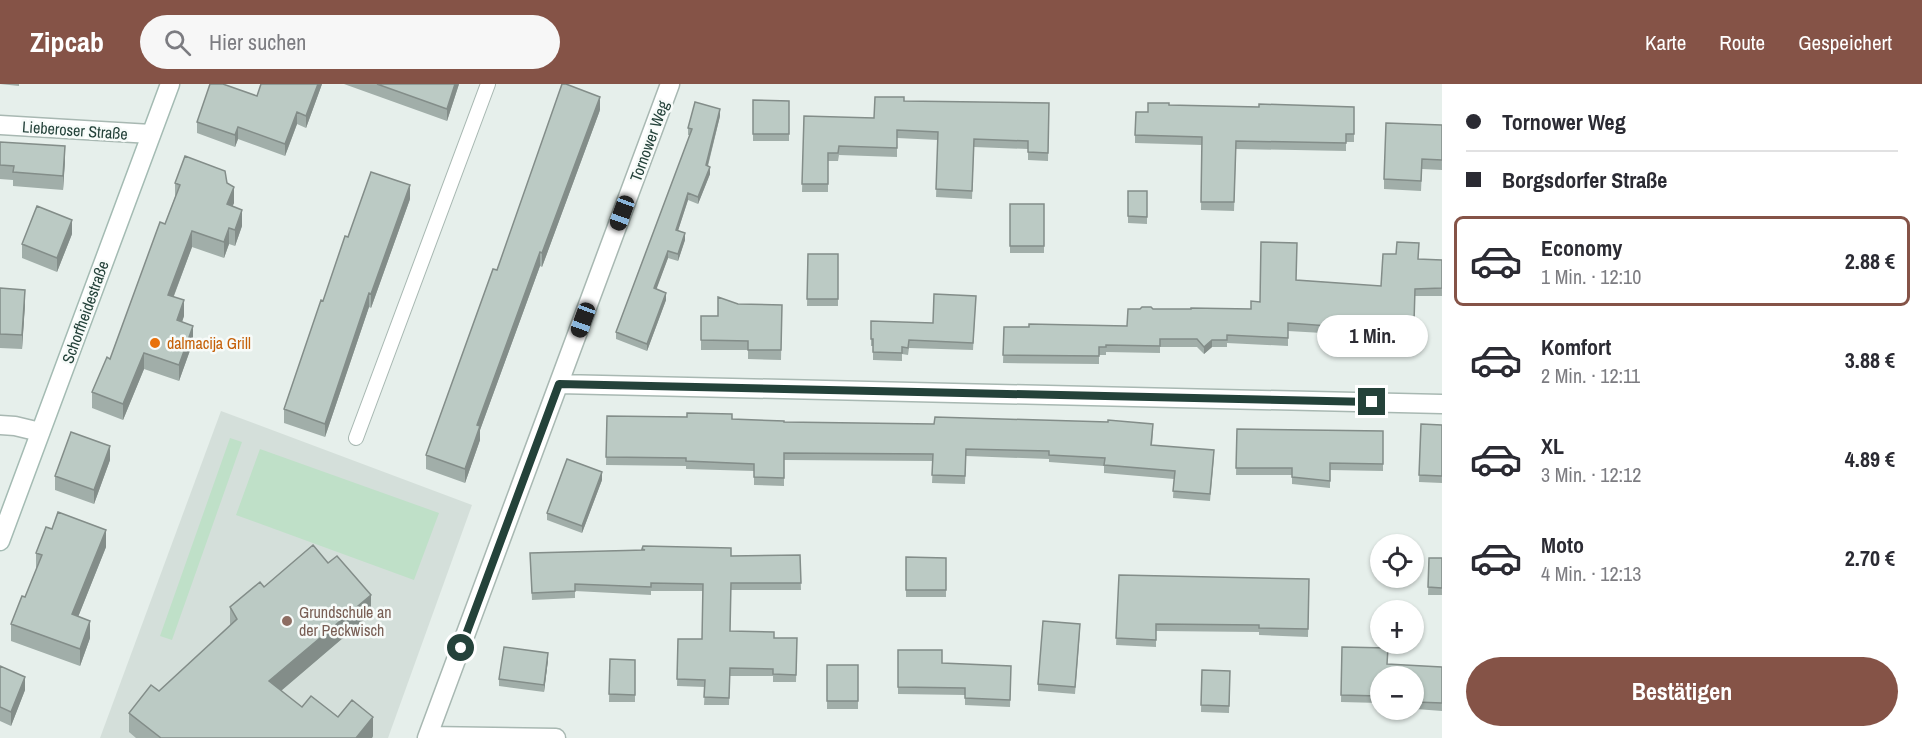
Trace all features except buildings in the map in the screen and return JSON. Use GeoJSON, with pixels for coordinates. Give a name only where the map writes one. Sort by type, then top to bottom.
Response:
{"type":"FeatureCollection","features":[{"type":"Feature","properties":{"kind":"street","name":"Schorfheidestraße"},"geometry":{"type":"LineString","coordinates":[[0,541],[170,84]]}},
{"type":"Feature","properties":{"kind":"street","name":"Tornower Weg"},"geometry":{"type":"LineString","coordinates":[[427,737],[670,84]]}},
{"type":"Feature","properties":{"kind":"street","name":"Lieberoser Straße"},"geometry":{"type":"LineString","coordinates":[[0,125],[151,134]]}},
{"type":"Feature","properties":{"kind":"street"},"geometry":{"type":"LineString","coordinates":[[559,384],[1442,404]]}},
{"type":"Feature","properties":{"kind":"street"},"geometry":{"type":"LineString","coordinates":[[0,425],[40,432]]}},
{"type":"Feature","properties":{"kind":"street"},"geometry":{"type":"LineString","coordinates":[[427,737],[556,738]]}},
{"type":"Feature","properties":{"kind":"lane"},"geometry":{"type":"LineString","coordinates":[[356,438],[488,84]]}},
{"type":"Feature","properties":{"kind":"shaded area","name":"Grundschule an der Peckwisch"},"geometry":{"type":"Polygon","coordinates":[[[221,411],[472,505],[388,738],[100,738],[221,411]]]}},
{"type":"Feature","properties":{"kind":"green space"},"geometry":{"type":"Polygon","coordinates":[[[230,438],[242,442],[172,640],[160,636],[230,438]]]}},
{"type":"Feature","properties":{"kind":"green space"},"geometry":{"type":"Polygon","coordinates":[[[260,449],[439,513],[414,580],[236,515],[260,449]]]}},
{"type":"Feature","properties":{"kind":"place","name":"dalmacija Grill"},"geometry":{"type":"Point","coordinates":[155,343]}},
{"type":"Feature","properties":{"kind":"place","name":"Grundschule an der Peckwisch"},"geometry":{"type":"Point","coordinates":[287,621]}},
{"type":"Feature","properties":{"kind":"route"},"geometry":{"type":"LineString","coordinates":[[461,648],[559,384],[1372,402]]}}]}
